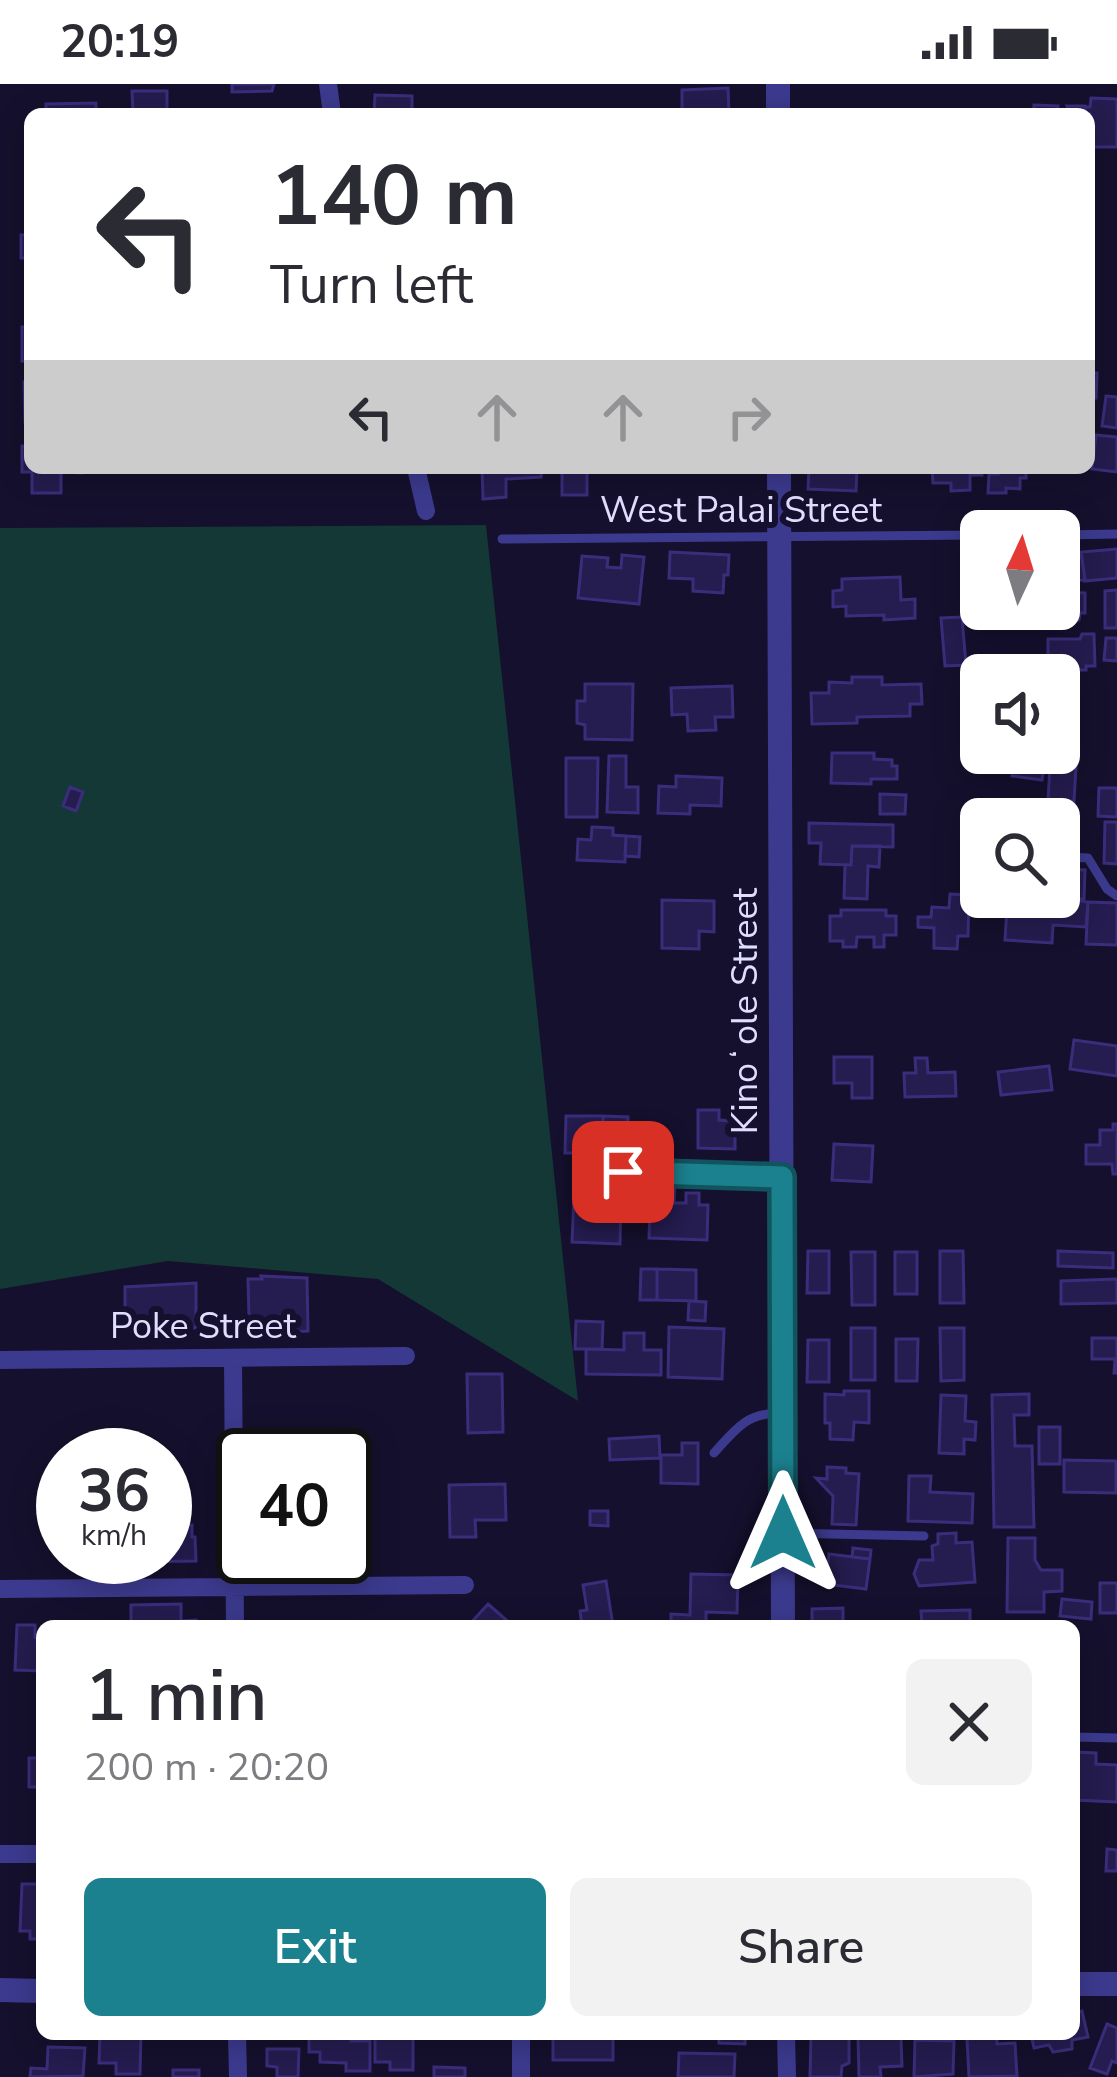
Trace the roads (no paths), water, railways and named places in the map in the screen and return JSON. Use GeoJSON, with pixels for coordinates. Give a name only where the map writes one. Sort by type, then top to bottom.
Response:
{"type":"FeatureCollection","features":[{"type":"Feature","properties":{"kind":"street"},"geometry":{"type":"LineString","coordinates":[[417,474],[426,511]]}},
{"type":"Feature","properties":{"kind":"street","name":"Kinoʻole Street"},"geometry":{"type":"LineString","coordinates":[[779,474],[783,1620]]}},
{"type":"Feature","properties":{"kind":"street","name":"Poke Street"},"geometry":{"type":"LineString","coordinates":[[0,1360],[406,1356]]}},
{"type":"Feature","properties":{"kind":"street"},"geometry":{"type":"LineString","coordinates":[[233,1360],[235,1620]]}},
{"type":"Feature","properties":{"kind":"street"},"geometry":{"type":"LineString","coordinates":[[0,1589],[465,1585]]}},
{"type":"Feature","properties":{"kind":"street"},"geometry":{"type":"LineString","coordinates":[[0,1854],[36,1854]]}},
{"type":"Feature","properties":{"kind":"street"},"geometry":{"type":"LineString","coordinates":[[1080,1984],[1117,1984]]}},
{"type":"Feature","properties":{"kind":"street"},"geometry":{"type":"LineString","coordinates":[[0,1990],[36,1990]]}},
{"type":"Feature","properties":{"kind":"street"},"geometry":{"type":"LineString","coordinates":[[237,2040],[238,2077]]}},
{"type":"Feature","properties":{"kind":"street"},"geometry":{"type":"LineString","coordinates":[[521,2040],[521,2077]]}},
{"type":"Feature","properties":{"kind":"street"},"geometry":{"type":"LineString","coordinates":[[786,2040],[787,2077]]}},
{"type":"Feature","properties":{"kind":"lane"},"geometry":{"type":"LineString","coordinates":[[1080,535],[1117,534]]}},
{"type":"Feature","properties":{"kind":"lane","name":"West Palai Street"},"geometry":{"type":"LineString","coordinates":[[502,538],[960,535]]}},
{"type":"Feature","properties":{"kind":"lane"},"geometry":{"type":"LineString","coordinates":[[1080,858],[1088,858],[1107,889],[1117,896]]}},
{"type":"Feature","properties":{"kind":"lane"},"geometry":{"type":"LineString","coordinates":[[623,1172],[782,1177]]}},
{"type":"Feature","properties":{"kind":"lane"},"geometry":{"type":"LineString","coordinates":[[714,1453],[741,1423],[762,1413],[782,1415]]}},
{"type":"Feature","properties":{"kind":"lane"},"geometry":{"type":"LineString","coordinates":[[783,1533],[924,1536]]}},
{"type":"Feature","properties":{"kind":"lane"},"geometry":{"type":"LineString","coordinates":[[1080,1737],[1117,1738]]}}]}
